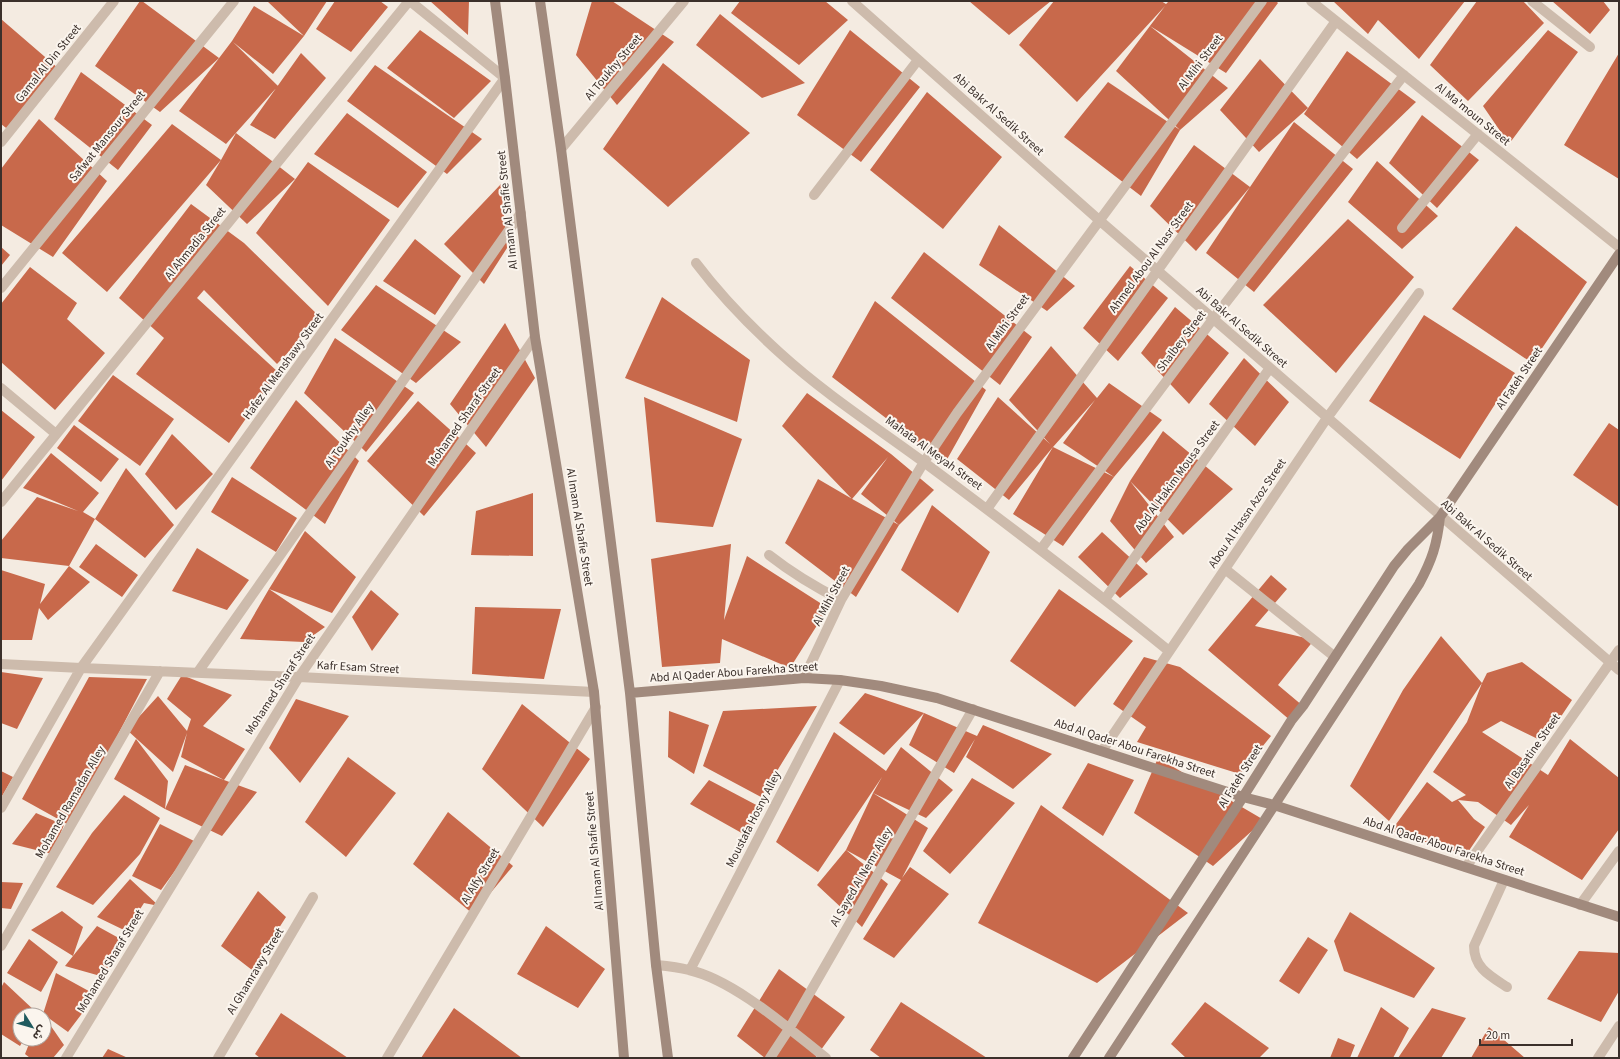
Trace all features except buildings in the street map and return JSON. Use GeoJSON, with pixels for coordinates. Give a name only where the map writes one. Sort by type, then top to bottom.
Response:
{"type":"FeatureCollection","features":[{"type":"Feature","properties":{"kind":"street","name":"Gamal Al Din Street"},"geometry":{"type":"LineString","coordinates":[[1,142],[114,1]]}},
{"type":"Feature","properties":{"kind":"street","name":"Safwat Mansour Street"},"geometry":{"type":"LineString","coordinates":[[1,288],[234,1]]}},
{"type":"Feature","properties":{"kind":"street"},"geometry":{"type":"LineString","coordinates":[[410,1],[506,78]]}},
{"type":"Feature","properties":{"kind":"street","name":"Al Ahmadia Street"},"geometry":{"type":"LineString","coordinates":[[1,502],[410,1]]}},
{"type":"Feature","properties":{"kind":"street","name":"Al Imam Al Shafie Street"},"geometry":{"type":"LineString","coordinates":[[495,1],[506,78],[535,337],[596,708],[624,1058]]}},
{"type":"Feature","properties":{"kind":"street"},"geometry":{"type":"LineString","coordinates":[[540,1],[561,149],[630,692],[656,965],[668,1058]]}},
{"type":"Feature","properties":{"kind":"street","name":"Al Toukhy Street"},"geometry":{"type":"LineString","coordinates":[[561,149],[684,1]]}},
{"type":"Feature","properties":{"kind":"street","name":"Abi Bakr Al Sedik Street"},"geometry":{"type":"LineString","coordinates":[[852,1],[1157,271],[1440,517],[1619,670]]}},
{"type":"Feature","properties":{"kind":"street","name":"Al Mihi Street"},"geometry":{"type":"LineString","coordinates":[[804,678],[841,600],[924,462],[957,413],[1262,1]]}},
{"type":"Feature","properties":{"kind":"street","name":"Al Ma'moun Street"},"geometry":{"type":"LineString","coordinates":[[1312,1],[1619,247]]}},
{"type":"Feature","properties":{"kind":"street"},"geometry":{"type":"LineString","coordinates":[[1532,1],[1590,47]]}},
{"type":"Feature","properties":{"kind":"street","name":"Ahmed Abou Al Nasr Street"},"geometry":{"type":"LineString","coordinates":[[986,509],[1336,21]]}},
{"type":"Feature","properties":{"kind":"street"},"geometry":{"type":"LineString","coordinates":[[814,195],[918,60]]}},
{"type":"Feature","properties":{"kind":"street","name":"Shalbey Street"},"geometry":{"type":"LineString","coordinates":[[1041,549],[1213,319],[1404,75]]}},
{"type":"Feature","properties":{"kind":"street","name":"Hafez Al Menshawy Street"},"geometry":{"type":"LineString","coordinates":[[1,808],[81,668],[506,78]]}},
{"type":"Feature","properties":{"kind":"street"},"geometry":{"type":"LineString","coordinates":[[1402,228],[1478,134]]}},
{"type":"Feature","properties":{"kind":"street","name":"Al Toukhy Alley"},"geometry":{"type":"LineString","coordinates":[[198,672],[521,213]]}},
{"type":"Feature","properties":{"kind":"street","name":"Al Fateh Street"},"geometry":{"type":"LineString","coordinates":[[1073,1058],[1243,797],[1290,721],[1303,706],[1394,566],[1408,549],[1440,517],[1617,260]]}},
{"type":"Feature","properties":{"kind":"street","name":"Mahata Al Meyah Street"},"geometry":{"type":"LineString","coordinates":[[696,263],[719,293],[750,326],[822,388],[1041,549],[1169,651]]}},
{"type":"Feature","properties":{"kind":"street","name":"Abou Al Hassn Azoz Street"},"geometry":{"type":"LineString","coordinates":[[1102,751],[1327,418],[1419,293]]}},
{"type":"Feature","properties":{"kind":"street","name":"Mohamed Sharaf Street"},"geometry":{"type":"LineString","coordinates":[[66,1058],[299,677],[535,337]]}},
{"type":"Feature","properties":{"kind":"street","name":"Abd Al Hakim Mousa Street"},"geometry":{"type":"LineString","coordinates":[[1105,599],[1270,368]]}},
{"type":"Feature","properties":{"kind":"street"},"geometry":{"type":"LineString","coordinates":[[1,388],[56,434]]}},
{"type":"Feature","properties":{"kind":"street","name":"Al Fateh Street"},"geometry":{"type":"LineString","coordinates":[[1108,1058],[1419,584],[1430,565],[1437,543],[1440,517]]}},
{"type":"Feature","properties":{"kind":"street"},"geometry":{"type":"LineString","coordinates":[[769,555],[804,580],[841,600]]}},
{"type":"Feature","properties":{"kind":"street"},"geometry":{"type":"LineString","coordinates":[[1225,569],[1335,657]]}},
{"type":"Feature","properties":{"kind":"street","name":"Al Basatine Street"},"geometry":{"type":"LineString","coordinates":[[1466,867],[1619,650]]}},
{"type":"Feature","properties":{"kind":"street","name":"Kafr Esam Street"},"geometry":{"type":"LineString","coordinates":[[1,664],[198,672],[594,692]]}},
{"type":"Feature","properties":{"kind":"street","name":"Mohamed Ramadan Alley"},"geometry":{"type":"LineString","coordinates":[[1,946],[160,671]]}},
{"type":"Feature","properties":{"kind":"street","name":"Abd Al Qader Abou Farekha Street"},"geometry":{"type":"LineString","coordinates":[[630,692],[804,678],[840,680],[881,686],[937,698],[1619,917]]}},
{"type":"Feature","properties":{"kind":"street","name":"Moustafa Hosny Alley"},"geometry":{"type":"LineString","coordinates":[[690,970],[840,680]]}},
{"type":"Feature","properties":{"kind":"street","name":"Al Alfy Street"},"geometry":{"type":"LineString","coordinates":[[387,1058],[596,708]]}},
{"type":"Feature","properties":{"kind":"street","name":"Al Sayed Al Nemr Alley"},"geometry":{"type":"LineString","coordinates":[[770,1058],[789,1029],[973,709]]}},
{"type":"Feature","properties":{"kind":"street"},"geometry":{"type":"LineString","coordinates":[[1580,905],[1619,851]]}},
{"type":"Feature","properties":{"kind":"street"},"geometry":{"type":"LineString","coordinates":[[1504,880],[1474,946],[1474,953],[1480,968],[1506,987]]}},
{"type":"Feature","properties":{"kind":"street","name":"Al Ghamrawy Street"},"geometry":{"type":"LineString","coordinates":[[218,1058],[313,897]]}},
{"type":"Feature","properties":{"kind":"street"},"geometry":{"type":"LineString","coordinates":[[656,965],[690,970],[718,981],[745,996],[826,1058]]}},
{"type":"Feature","properties":{"kind":"street"},"geometry":{"type":"LineString","coordinates":[[1598,1058],[1619,1026]]}}]}
